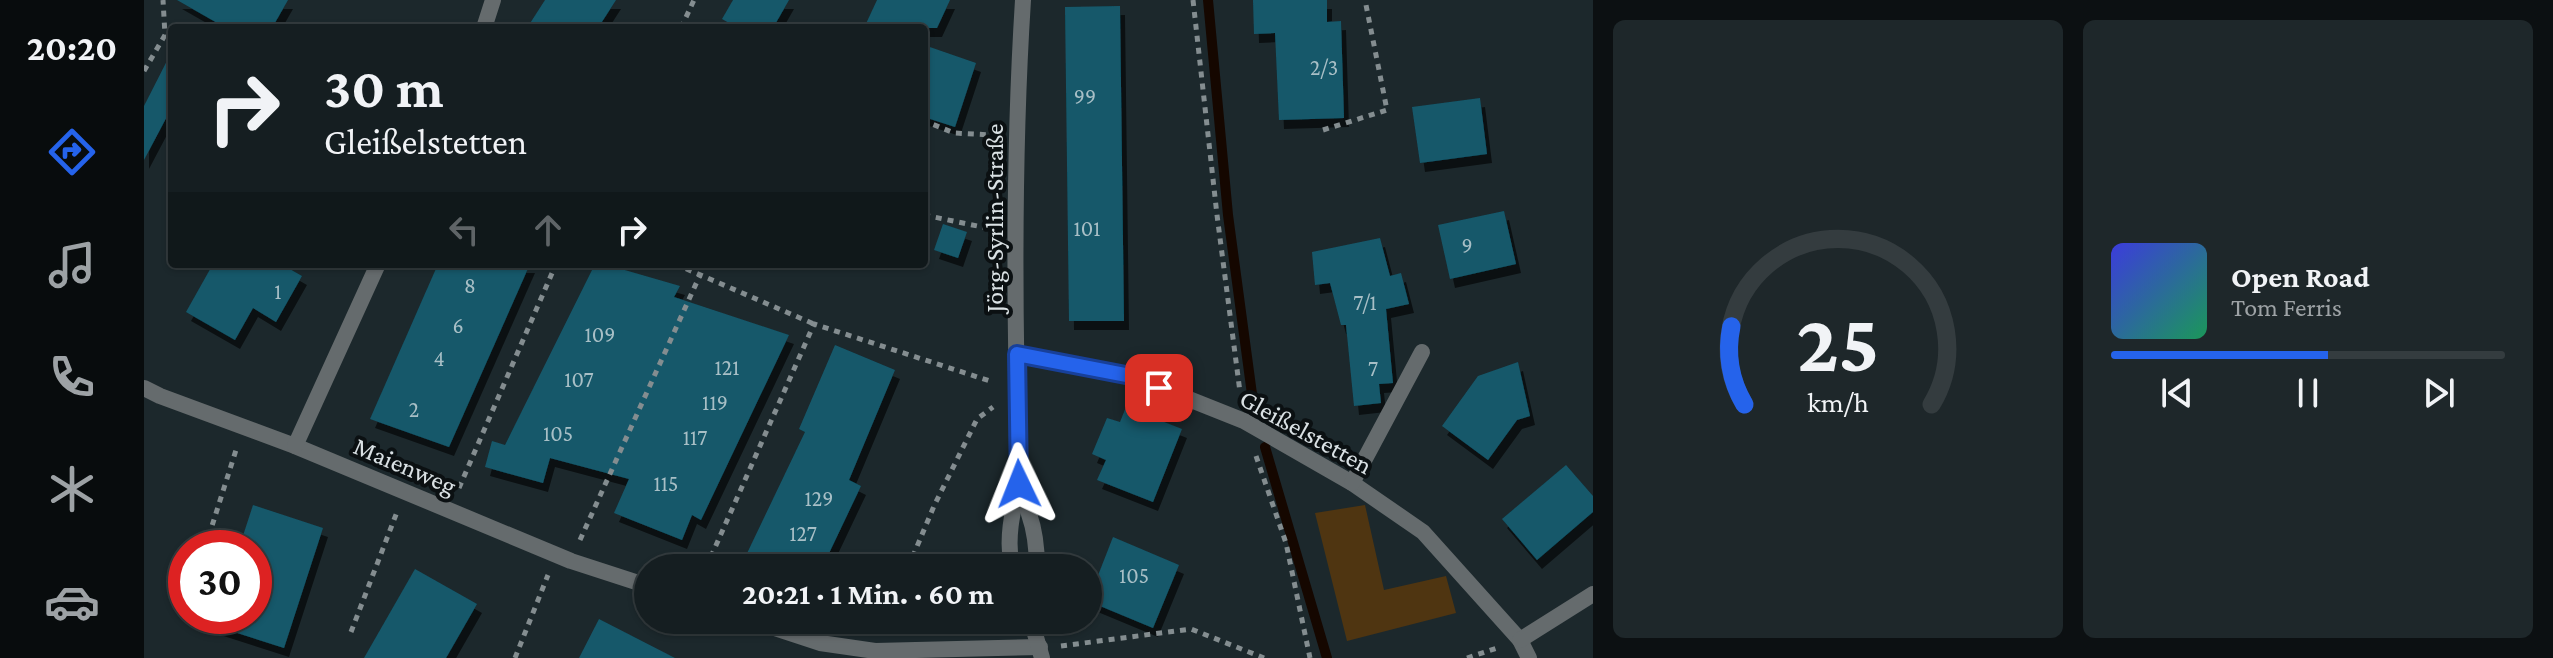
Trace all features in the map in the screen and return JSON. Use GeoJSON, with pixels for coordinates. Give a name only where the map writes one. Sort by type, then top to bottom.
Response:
{"type":"FeatureCollection","features":[{"type":"Feature","properties":{"kind":"street"},"geometry":{"type":"LineString","coordinates":[[485,24],[493,0]]}},
{"type":"Feature","properties":{"kind":"street","name":"Jörg-Syrlin-Straße"},"geometry":{"type":"LineString","coordinates":[[1009,554],[1010,521],[1019,484],[1016,234],[1023,0]]}},
{"type":"Feature","properties":{"kind":"street"},"geometry":{"type":"LineString","coordinates":[[295,446],[376,268]]}},
{"type":"Feature","properties":{"kind":"street"},"geometry":{"type":"LineString","coordinates":[[1352,483],[1422,352]]}},
{"type":"Feature","properties":{"kind":"street","name":"Gleißelstetten"},"geometry":{"type":"LineString","coordinates":[[1017,354],[1131,376],[1244,421],[1352,483],[1423,532],[1520,640],[1529,658]]}},
{"type":"Feature","properties":{"kind":"street","name":"Maienweg"},"geometry":{"type":"LineString","coordinates":[[144,388],[295,446],[564,558],[634,581]]}},
{"type":"Feature","properties":{"kind":"street","name":"Jörg-Syrlin-Straße"},"geometry":{"type":"LineString","coordinates":[[1019,484],[1030,517],[1037,554]]}},
{"type":"Feature","properties":{"kind":"street"},"geometry":{"type":"LineString","coordinates":[[1520,640],[1593,594]]}},
{"type":"Feature","properties":{"kind":"street"},"geometry":{"type":"LineString","coordinates":[[793,634],[820,643],[875,651],[1041,652]]}},
{"type":"Feature","properties":{"kind":"path"},"geometry":{"type":"LineString","coordinates":[[144,71],[165,35],[163,0]]}},
{"type":"Feature","properties":{"kind":"path"},"geometry":{"type":"LineString","coordinates":[[683,24],[694,0]]}},
{"type":"Feature","properties":{"kind":"path"},"geometry":{"type":"LineString","coordinates":[[1193,0],[1244,421],[1286,543],[1310,658]]}},
{"type":"Feature","properties":{"kind":"path"},"geometry":{"type":"LineString","coordinates":[[1323,130],[1387,110],[1365,0]]}},
{"type":"Feature","properties":{"kind":"path"},"geometry":{"type":"LineString","coordinates":[[928,122],[954,133],[1017,137]]}},
{"type":"Feature","properties":{"kind":"path"},"geometry":{"type":"LineString","coordinates":[[928,216],[1016,234]]}},
{"type":"Feature","properties":{"kind":"path"},"geometry":{"type":"LineString","coordinates":[[449,511],[554,268]]}},
{"type":"Feature","properties":{"kind":"path"},"geometry":{"type":"LineString","coordinates":[[684,268],[814,324],[1016,389]]}},
{"type":"Feature","properties":{"kind":"path"},"geometry":{"type":"LineString","coordinates":[[515,658],[700,275]]}},
{"type":"Feature","properties":{"kind":"path"},"geometry":{"type":"LineString","coordinates":[[712,554],[814,324]]}},
{"type":"Feature","properties":{"kind":"path"},"geometry":{"type":"LineString","coordinates":[[914,554],[977,419],[1016,389]]}},
{"type":"Feature","properties":{"kind":"path"},"geometry":{"type":"LineString","coordinates":[[211,530],[244,427]]}},
{"type":"Feature","properties":{"kind":"path"},"geometry":{"type":"LineString","coordinates":[[351,632],[405,492]]}},
{"type":"Feature","properties":{"kind":"path"},"geometry":{"type":"LineString","coordinates":[[1041,652],[1191,629],[1264,658]]}},
{"type":"Feature","properties":{"kind":"shaded area"},"geometry":{"type":"Polygon","coordinates":[[[1365,505],[1384,590],[1446,576],[1456,613],[1347,641],[1315,513],[1365,505]]]}},
{"type":"Feature","properties":{"kind":"building"},"geometry":{"type":"Polygon","coordinates":[[[177,0],[288,0],[274,24],[219,24],[177,0]]]}},
{"type":"Feature","properties":{"kind":"building"},"geometry":{"type":"Polygon","coordinates":[[[545,0],[616,0],[601,24],[530,24],[545,0]]]}},
{"type":"Feature","properties":{"kind":"building"},"geometry":{"type":"Polygon","coordinates":[[[733,0],[789,0],[775,24],[731,24],[722,19],[733,0]]]}},
{"type":"Feature","properties":{"kind":"building"},"geometry":{"type":"Polygon","coordinates":[[[877,0],[950,0],[937,28],[928,28],[928,24],[866,24],[877,0]]]}},
{"type":"Feature","properties":{"kind":"building"},"geometry":{"type":"Polygon","coordinates":[[[1253,0],[1327,0],[1327,22],[1341,21],[1344,118],[1279,120],[1275,33],[1254,34],[1253,0]]]}},
{"type":"Feature","properties":{"kind":"building"},"geometry":{"type":"Polygon","coordinates":[[[1120,6],[1124,321],[1069,321],[1065,7],[1120,6]]]}},
{"type":"Feature","properties":{"kind":"building"},"geometry":{"type":"Polygon","coordinates":[[[928,46],[976,63],[955,127],[928,118],[928,46]]]}},
{"type":"Feature","properties":{"kind":"building"},"geometry":{"type":"Polygon","coordinates":[[[168,59],[168,115],[144,160],[144,106],[168,59]]]}},
{"type":"Feature","properties":{"kind":"building"},"geometry":{"type":"Polygon","coordinates":[[[1480,98],[1487,154],[1420,163],[1412,107],[1480,98]]]}},
{"type":"Feature","properties":{"kind":"building"},"geometry":{"type":"Polygon","coordinates":[[[1504,211],[1516,264],[1450,279],[1438,225],[1504,211]]]}},
{"type":"Feature","properties":{"kind":"building"},"geometry":{"type":"Polygon","coordinates":[[[943,224],[967,232],[958,258],[934,250],[943,224]]]}},
{"type":"Feature","properties":{"kind":"building"},"geometry":{"type":"Polygon","coordinates":[[[1380,238],[1390,276],[1401,273],[1409,304],[1386,309],[1393,383],[1379,384],[1381,403],[1354,406],[1346,325],[1341,325],[1330,283],[1315,285],[1312,252],[1380,238]]]}},
{"type":"Feature","properties":{"kind":"building"},"geometry":{"type":"Polygon","coordinates":[[[211,268],[288,268],[302,276],[276,322],[253,308],[235,340],[186,312],[211,268]]]}},
{"type":"Feature","properties":{"kind":"building"},"geometry":{"type":"Polygon","coordinates":[[[436,268],[528,268],[449,447],[370,419],[436,268]]]}},
{"type":"Feature","properties":{"kind":"building"},"geometry":{"type":"Polygon","coordinates":[[[593,268],[618,268],[680,286],[674,297],[789,335],[701,520],[692,515],[682,540],[614,513],[629,479],[550,458],[543,483],[485,467],[492,441],[505,445],[593,268]]]}},
{"type":"Feature","properties":{"kind":"building"},"geometry":{"type":"Polygon","coordinates":[[[835,345],[895,370],[849,480],[861,486],[829,554],[747,554],[805,432],[799,429],[835,345]]]}},
{"type":"Feature","properties":{"kind":"building"},"geometry":{"type":"Polygon","coordinates":[[[1518,362],[1530,416],[1517,420],[1488,460],[1442,426],[1478,376],[1518,362]]]}},
{"type":"Feature","properties":{"kind":"building"},"geometry":{"type":"Polygon","coordinates":[[[1126,407],[1182,429],[1153,502],[1097,480],[1106,460],[1092,454],[1107,418],[1120,422],[1126,407]]]}},
{"type":"Feature","properties":{"kind":"building"},"geometry":{"type":"Polygon","coordinates":[[[1566,465],[1593,496],[1593,512],[1537,560],[1502,519],[1566,465]]]}},
{"type":"Feature","properties":{"kind":"building"},"geometry":{"type":"Polygon","coordinates":[[[253,505],[323,528],[284,648],[240,634],[272,634],[272,530],[245,530],[253,505]]]}},
{"type":"Feature","properties":{"kind":"building"},"geometry":{"type":"Polygon","coordinates":[[[1113,537],[1179,565],[1153,628],[1102,607],[1102,565],[1113,537]]]}},
{"type":"Feature","properties":{"kind":"building"},"geometry":{"type":"Polygon","coordinates":[[[415,569],[477,604],[446,658],[364,658],[415,569]]]}},
{"type":"Feature","properties":{"kind":"building"},"geometry":{"type":"Polygon","coordinates":[[[599,619],[675,658],[579,658],[599,619]]]}},
{"type":"Feature","properties":{"kind":"waterway"},"geometry":{"type":"LineString","coordinates":[[1208,0],[1228,215],[1254,409]]}},
{"type":"Feature","properties":{"kind":"waterway"},"geometry":{"type":"LineString","coordinates":[[1265,447],[1327,658]]}},
{"type":"Feature","properties":{"kind":"route"},"geometry":{"type":"LineString","coordinates":[[1019,484],[1017,354],[1131,376],[1159,388]]}}]}
